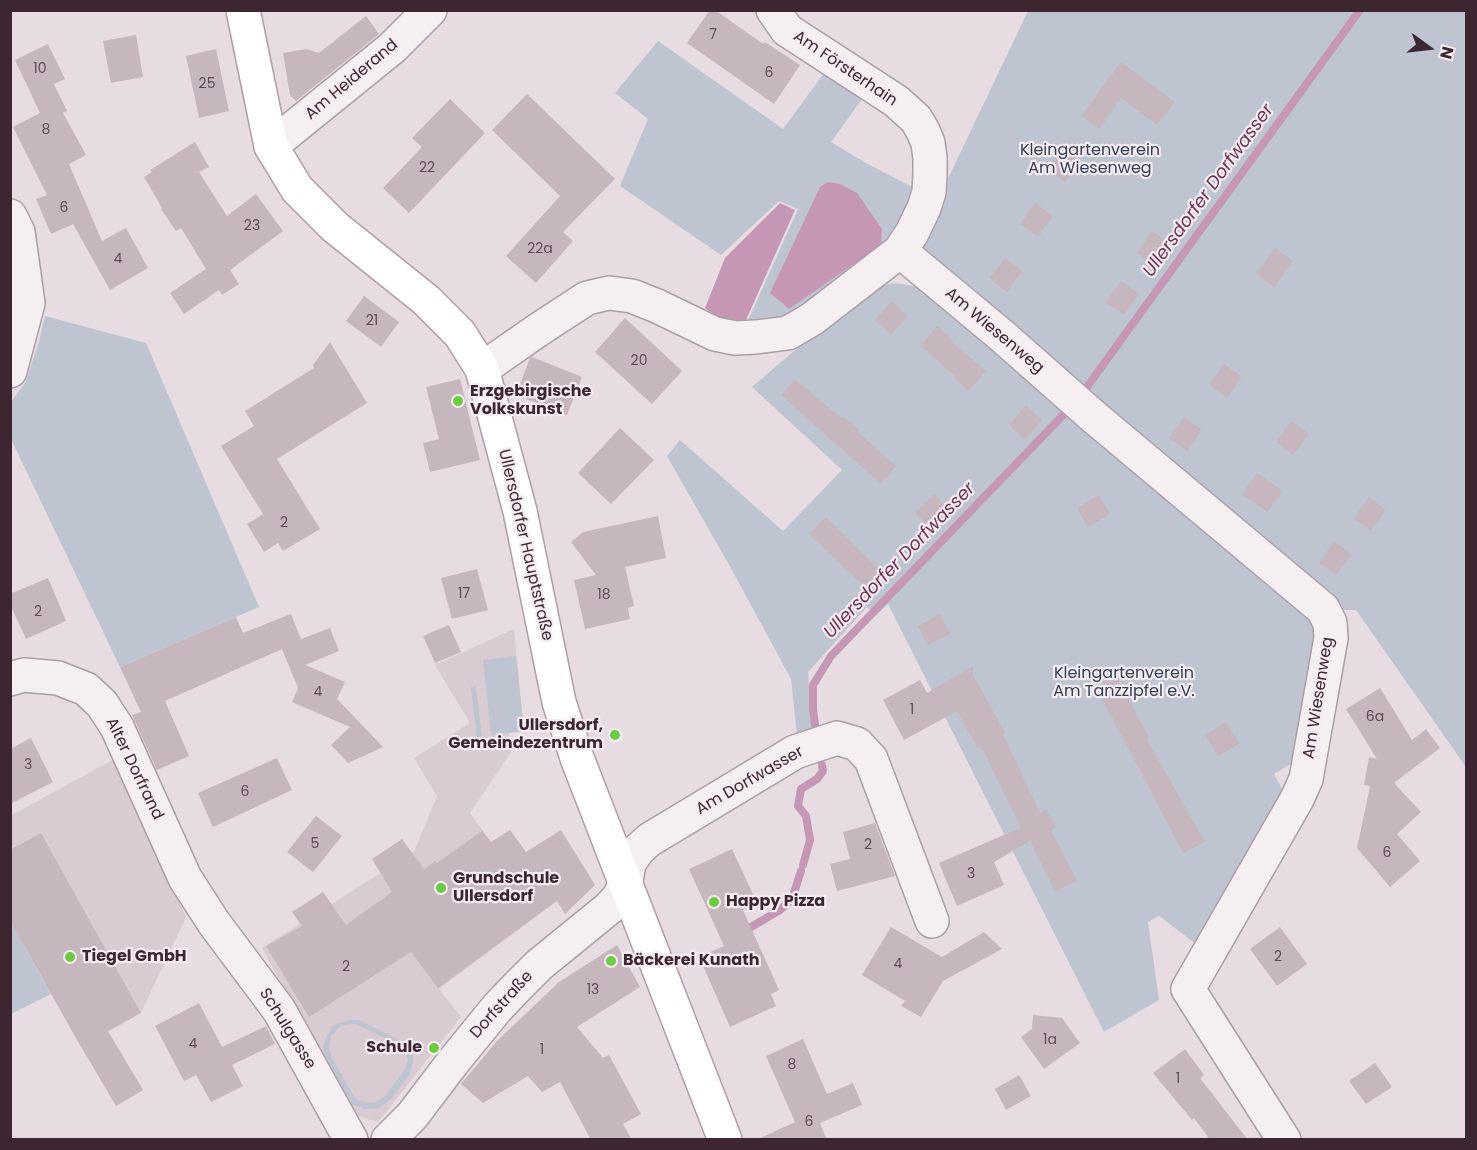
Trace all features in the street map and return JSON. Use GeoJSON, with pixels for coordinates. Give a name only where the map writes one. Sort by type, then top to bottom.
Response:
{"type":"FeatureCollection","features":[{"type":"Feature","properties":{"kind":"main road","name":"Ullersdorfer Hauptstraße"},"geometry":{"type":"LineString","coordinates":[[243,10],[271,146],[297,189],[335,227],[426,300],[460,334],[482,369],[520,511],[560,702],[577,758],[725,1140]]}},
{"type":"Feature","properties":{"kind":"street","name":"Am Heiderand"},"geometry":{"type":"LineString","coordinates":[[271,146],[392,48],[430,10]]}},
{"type":"Feature","properties":{"kind":"street","name":"Am Försterhain"},"geometry":{"type":"LineString","coordinates":[[482,369],[587,298],[609,293],[632,296],[715,334],[735,338],[788,333],[821,312],[900,251],[912,233],[929,192],[930,158],[928,143],[923,131],[916,119],[896,101],[787,30],[773,10]]}},
{"type":"Feature","properties":{"kind":"street"},"geometry":{"type":"LineString","coordinates":[[10,216],[18,232],[28,303],[10,371]]}},
{"type":"Feature","properties":{"kind":"street","name":"Am Wiesenweg"},"geometry":{"type":"LineString","coordinates":[[900,251],[1323,609],[1330,623],[1331,638],[1306,779],[1297,799],[1188,989],[1284,1140]]}},
{"type":"Feature","properties":{"kind":"street","name":"Alter Dorfrand"},"geometry":{"type":"LineString","coordinates":[[10,680],[24,675],[58,678],[86,689],[102,704],[117,726],[185,878],[214,923]]}},
{"type":"Feature","properties":{"kind":"street","name":"Am Dorfwasser"},"geometry":{"type":"LineString","coordinates":[[626,882],[629,863],[649,840],[795,752],[837,738],[857,744],[871,759],[932,921]]}},
{"type":"Feature","properties":{"kind":"street","name":"Dorfstraße"},"geometry":{"type":"LineString","coordinates":[[388,1140],[412,1116],[497,1008],[539,965],[609,908],[619,897],[626,882]]}},
{"type":"Feature","properties":{"kind":"street","name":"Schulgasse"},"geometry":{"type":"LineString","coordinates":[[214,923],[279,1010],[351,1140]]}},
{"type":"Feature","properties":{"kind":"shaded area"},"geometry":{"type":"Polygon","coordinates":[[[828,182],[840,184],[857,193],[882,229],[881,245],[789,309],[770,293],[820,187],[828,182]]]}},
{"type":"Feature","properties":{"kind":"shaded area"},"geometry":{"type":"Polygon","coordinates":[[[780,203],[795,210],[746,320],[741,326],[728,326],[705,308],[725,258],[780,203]]]}},
{"type":"Feature","properties":{"kind":"shaded area","name":"Grundschule Ullersdorf"},"geometry":{"type":"Polygon","coordinates":[[[514,629],[524,731],[509,733],[511,752],[470,813],[542,912],[439,989],[461,1017],[378,1122],[367,1119],[356,1115],[262,948],[414,852],[437,796],[414,758],[470,723],[435,665],[514,629]]]}},
{"type":"Feature","properties":{"kind":"shaded area"},"geometry":{"type":"Polygon","coordinates":[[[114,759],[186,917],[141,1013],[81,1047],[11,921],[10,816],[114,759]]]}},
{"type":"Feature","properties":{"kind":"green space","name":"Kleingartenverein Am Wiesenweg"},"geometry":{"type":"Polygon","coordinates":[[[1028,11],[1466,11],[1466,767],[1356,610],[1342,610],[923,255],[922,233],[1028,11]]]}},
{"type":"Feature","properties":{"kind":"green space"},"geometry":{"type":"Polygon","coordinates":[[[658,41],[783,129],[830,65],[868,91],[831,142],[918,190],[906,226],[786,320],[746,325],[798,209],[779,201],[721,255],[620,186],[648,119],[615,93],[658,41]]]}},
{"type":"Feature","properties":{"kind":"green space","name":"Kleingartenverein Am Tanzzipfel e.V."},"geometry":{"type":"Polygon","coordinates":[[[895,283],[921,287],[1313,616],[1320,632],[1296,761],[1274,774],[1287,798],[1200,947],[1159,916],[1148,922],[1159,1000],[1104,1032],[888,604],[876,615],[867,607],[808,672],[812,731],[797,735],[791,679],[667,456],[680,440],[783,531],[842,470],[752,387],[871,288],[895,283]]]}},
{"type":"Feature","properties":{"kind":"green space"},"geometry":{"type":"Polygon","coordinates":[[[45,316],[146,343],[259,607],[120,667],[11,439],[11,402],[25,383],[45,316]]]}},
{"type":"Feature","properties":{"kind":"green space"},"geometry":{"type":"Polygon","coordinates":[[[516,656],[524,731],[491,735],[483,660],[516,656]]]}},
{"type":"Feature","properties":{"kind":"green space"},"geometry":{"type":"Polygon","coordinates":[[[476,686],[482,738],[477,739],[471,687],[476,686]]]}},
{"type":"Feature","properties":{"kind":"green space"},"geometry":{"type":"Polygon","coordinates":[[[10,921],[51,994],[11,1014],[10,1014],[10,921]]]}},
{"type":"Feature","properties":{"kind":"green space"},"geometry":{"type":"Polygon","coordinates":[[[359,1020],[399,1040],[410,1050],[413,1063],[409,1075],[391,1099],[379,1108],[364,1109],[352,1104],[324,1054],[325,1040],[332,1027],[338,1023],[359,1020]],[[356,1024],[341,1026],[331,1036],[329,1049],[358,1101],[375,1103],[385,1096],[404,1071],[408,1061],[406,1053],[397,1044],[356,1024]]]}},
{"type":"Feature","properties":{"kind":"building"},"geometry":{"type":"Polygon","coordinates":[[[710,10],[715,10],[763,44],[765,42],[800,65],[774,104],[687,43],[710,10]]]}},
{"type":"Feature","properties":{"kind":"building"},"geometry":{"type":"Polygon","coordinates":[[[366,16],[379,34],[296,101],[290,95],[283,53],[306,49],[319,53],[366,16]]]}},
{"type":"Feature","properties":{"kind":"building"},"geometry":{"type":"Polygon","coordinates":[[[136,35],[143,77],[111,83],[103,41],[136,35]]]}},
{"type":"Feature","properties":{"kind":"building"},"geometry":{"type":"Polygon","coordinates":[[[48,44],[65,79],[54,84],[67,111],[63,113],[86,155],[69,164],[102,241],[126,228],[148,268],[110,290],[73,224],[51,234],[36,199],[47,195],[13,127],[40,113],[15,60],[48,44]]]}},
{"type":"Feature","properties":{"kind":"building"},"geometry":{"type":"Polygon","coordinates":[[[216,49],[229,111],[199,118],[186,56],[216,49]]]}},
{"type":"Feature","properties":{"kind":"building"},"geometry":{"type":"Polygon","coordinates":[[[1121,62],[1175,102],[1157,125],[1121,98],[1099,129],[1081,116],[1121,62]]]}},
{"type":"Feature","properties":{"kind":"building"},"geometry":{"type":"Polygon","coordinates":[[[527,94],[615,179],[563,232],[573,241],[536,283],[506,256],[560,196],[492,130],[527,94]]]}},
{"type":"Feature","properties":{"kind":"building"},"geometry":{"type":"Polygon","coordinates":[[[450,99],[485,133],[409,213],[383,188],[422,147],[412,138],[450,99]]]}},
{"type":"Feature","properties":{"kind":"building"},"geometry":{"type":"Polygon","coordinates":[[[195,142],[209,167],[199,172],[227,216],[256,194],[283,231],[230,270],[239,284],[222,295],[219,290],[184,314],[170,293],[206,269],[181,228],[176,231],[161,209],[144,177],[152,172],[150,170],[195,142]]]}},
{"type":"Feature","properties":{"kind":"building"},"geometry":{"type":"Polygon","coordinates":[[[1063,148],[1080,161],[1065,182],[1047,169],[1063,148]]]}},
{"type":"Feature","properties":{"kind":"building"},"geometry":{"type":"Polygon","coordinates":[[[1035,203],[1053,216],[1038,237],[1020,224],[1035,203]]]}},
{"type":"Feature","properties":{"kind":"building"},"geometry":{"type":"Polygon","coordinates":[[[1152,231],[1170,244],[1155,265],[1137,253],[1152,231]]]}},
{"type":"Feature","properties":{"kind":"building"},"geometry":{"type":"Polygon","coordinates":[[[1275,248],[1293,261],[1274,287],[1256,273],[1275,248]]]}},
{"type":"Feature","properties":{"kind":"building"},"geometry":{"type":"Polygon","coordinates":[[[1005,258],[1023,271],[1007,292],[989,278],[1005,258]]]}},
{"type":"Feature","properties":{"kind":"building"},"geometry":{"type":"Polygon","coordinates":[[[1121,281],[1139,294],[1124,315],[1106,302],[1121,281]]]}},
{"type":"Feature","properties":{"kind":"building"},"geometry":{"type":"Polygon","coordinates":[[[364,296],[399,322],[381,347],[346,321],[364,296]]]}},
{"type":"Feature","properties":{"kind":"building"},"geometry":{"type":"Polygon","coordinates":[[[892,301],[908,316],[891,335],[875,320],[892,301]]]}},
{"type":"Feature","properties":{"kind":"building"},"geometry":{"type":"Polygon","coordinates":[[[625,318],[682,371],[652,404],[595,352],[625,318]]]}},
{"type":"Feature","properties":{"kind":"building"},"geometry":{"type":"Polygon","coordinates":[[[937,326],[986,371],[969,391],[920,346],[937,326]]]}},
{"type":"Feature","properties":{"kind":"building"},"geometry":{"type":"Polygon","coordinates":[[[330,342],[367,403],[277,459],[320,529],[283,551],[278,543],[264,552],[247,524],[263,514],[221,446],[254,426],[245,411],[314,368],[313,365],[330,342]]]}},
{"type":"Feature","properties":{"kind":"building"},"geometry":{"type":"Polygon","coordinates":[[[532,357],[582,377],[567,415],[516,395],[532,357]]]}},
{"type":"Feature","properties":{"kind":"building"},"geometry":{"type":"Polygon","coordinates":[[[1224,364],[1242,377],[1227,398],[1209,385],[1224,364]]]}},
{"type":"Feature","properties":{"kind":"building"},"geometry":{"type":"Polygon","coordinates":[[[460,379],[480,460],[430,472],[423,443],[439,439],[426,387],[460,379]]]}},
{"type":"Feature","properties":{"kind":"building"},"geometry":{"type":"Polygon","coordinates":[[[795,379],[841,418],[843,416],[860,430],[858,432],[896,466],[881,484],[781,395],[795,379]]]}},
{"type":"Feature","properties":{"kind":"building"},"geometry":{"type":"Polygon","coordinates":[[[1026,405],[1042,420],[1025,440],[1009,425],[1026,405]]]}},
{"type":"Feature","properties":{"kind":"building"},"geometry":{"type":"Polygon","coordinates":[[[1184,417],[1202,430],[1187,451],[1169,438],[1184,417]]]}},
{"type":"Feature","properties":{"kind":"building"},"geometry":{"type":"Polygon","coordinates":[[[1291,421],[1309,434],[1293,455],[1276,442],[1291,421]]]}},
{"type":"Feature","properties":{"kind":"building"},"geometry":{"type":"Polygon","coordinates":[[[620,428],[654,460],[611,504],[578,473],[620,428]]]}},
{"type":"Feature","properties":{"kind":"building"},"geometry":{"type":"Polygon","coordinates":[[[1257,473],[1283,491],[1267,512],[1242,494],[1257,473]]]}},
{"type":"Feature","properties":{"kind":"building"},"geometry":{"type":"Polygon","coordinates":[[[934,494],[949,510],[931,529],[915,513],[934,494]]]}},
{"type":"Feature","properties":{"kind":"building"},"geometry":{"type":"Polygon","coordinates":[[[1099,495],[1110,514],[1088,527],[1077,508],[1099,495]]]}},
{"type":"Feature","properties":{"kind":"building"},"geometry":{"type":"Polygon","coordinates":[[[1369,497],[1386,510],[1371,531],[1354,518],[1369,497]]]}},
{"type":"Feature","properties":{"kind":"building"},"geometry":{"type":"Polygon","coordinates":[[[658,516],[666,558],[625,567],[634,606],[628,608],[630,619],[585,629],[574,580],[596,575],[571,542],[583,532],[658,516]]]}},
{"type":"Feature","properties":{"kind":"building"},"geometry":{"type":"Polygon","coordinates":[[[826,517],[885,575],[869,591],[809,534],[826,517]]]}},
{"type":"Feature","properties":{"kind":"building"},"geometry":{"type":"Polygon","coordinates":[[[1334,541],[1352,555],[1336,575],[1319,563],[1334,541]]]}},
{"type":"Feature","properties":{"kind":"building"},"geometry":{"type":"Polygon","coordinates":[[[477,569],[488,610],[452,619],[441,578],[477,569]]]}},
{"type":"Feature","properties":{"kind":"building"},"geometry":{"type":"Polygon","coordinates":[[[48,578],[66,621],[26,639],[10,604],[10,594],[48,578]]]}},
{"type":"Feature","properties":{"kind":"building"},"geometry":{"type":"Polygon","coordinates":[[[291,614],[301,639],[330,628],[339,651],[305,665],[345,682],[337,699],[383,747],[348,763],[331,745],[350,727],[292,702],[298,688],[282,649],[165,701],[189,756],[157,770],[132,715],[141,712],[120,667],[236,617],[243,633],[291,614]]]}},
{"type":"Feature","properties":{"kind":"building"},"geometry":{"type":"Polygon","coordinates":[[[940,614],[950,634],[928,645],[918,626],[940,614]]]}},
{"type":"Feature","properties":{"kind":"building"},"geometry":{"type":"Polygon","coordinates":[[[449,625],[461,652],[435,663],[423,636],[449,625]]]}},
{"type":"Feature","properties":{"kind":"building"},"geometry":{"type":"Polygon","coordinates":[[[973,666],[973,675],[1005,733],[1003,734],[1040,813],[1046,809],[1056,827],[1051,830],[1077,881],[1055,891],[1030,841],[994,862],[1004,885],[957,906],[939,863],[1020,828],[1019,824],[981,746],[977,748],[957,711],[904,740],[883,700],[920,680],[927,693],[973,666]]]}},
{"type":"Feature","properties":{"kind":"building"},"geometry":{"type":"Polygon","coordinates":[[[1115,676],[1150,739],[1147,740],[1205,842],[1183,853],[1096,687],[1115,676]]]}},
{"type":"Feature","properties":{"kind":"building"},"geometry":{"type":"Polygon","coordinates":[[[1380,688],[1412,740],[1426,729],[1440,748],[1394,783],[1421,812],[1397,834],[1420,861],[1390,887],[1357,848],[1370,786],[1364,785],[1369,757],[1377,759],[1346,709],[1380,688]]]}},
{"type":"Feature","properties":{"kind":"building"},"geometry":{"type":"Polygon","coordinates":[[[1226,722],[1239,744],[1218,756],[1205,735],[1226,722]]]}},
{"type":"Feature","properties":{"kind":"building"},"geometry":{"type":"Polygon","coordinates":[[[31,738],[53,782],[10,804],[10,749],[31,738]]]}},
{"type":"Feature","properties":{"kind":"building"},"geometry":{"type":"Polygon","coordinates":[[[277,758],[292,790],[213,827],[198,793],[277,758]]]}},
{"type":"Feature","properties":{"kind":"building"},"geometry":{"type":"Polygon","coordinates":[[[316,816],[342,836],[313,872],[287,852],[316,816]]]}},
{"type":"Feature","properties":{"kind":"building"},"geometry":{"type":"Polygon","coordinates":[[[875,823],[895,876],[837,891],[830,864],[850,859],[843,832],[875,823]]]}},
{"type":"Feature","properties":{"kind":"building"},"geometry":{"type":"Polygon","coordinates":[[[510,830],[526,852],[561,830],[595,885],[565,914],[557,901],[438,988],[411,952],[309,1017],[266,946],[302,926],[292,912],[323,892],[346,925],[392,892],[372,859],[402,839],[424,869],[435,861],[437,863],[482,831],[491,842],[510,830]]]}},
{"type":"Feature","properties":{"kind":"building","name":"Tiegel GmbH"},"geometry":{"type":"Polygon","coordinates":[[[41,833],[141,1013],[108,1031],[143,1090],[116,1106],[10,921],[10,850],[41,833]]]}},
{"type":"Feature","properties":{"kind":"building"},"geometry":{"type":"Polygon","coordinates":[[[732,849],[757,903],[743,910],[779,990],[771,994],[776,1006],[730,1027],[699,957],[724,946],[689,869],[732,849]]]}},
{"type":"Feature","properties":{"kind":"building"},"geometry":{"type":"Polygon","coordinates":[[[891,927],[942,957],[984,932],[1002,949],[943,981],[921,1017],[901,1006],[905,1001],[862,975],[891,927]]]}},
{"type":"Feature","properties":{"kind":"building"},"geometry":{"type":"Polygon","coordinates":[[[1280,927],[1307,964],[1277,986],[1250,949],[1280,927]]]}},
{"type":"Feature","properties":{"kind":"building"},"geometry":{"type":"Polygon","coordinates":[[[617,945],[640,987],[577,1027],[603,1058],[609,1055],[641,1114],[623,1124],[632,1140],[591,1140],[560,1082],[542,1092],[528,1076],[483,1103],[461,1084],[497,1041],[559,982],[617,945]]]}},
{"type":"Feature","properties":{"kind":"building"},"geometry":{"type":"Polygon","coordinates":[[[199,1003],[222,1047],[266,1026],[275,1044],[232,1065],[243,1086],[211,1102],[196,1075],[184,1081],[155,1026],[199,1003]]]}},
{"type":"Feature","properties":{"kind":"building"},"geometry":{"type":"Polygon","coordinates":[[[1033,1015],[1062,1018],[1080,1043],[1044,1069],[1021,1037],[1032,1029],[1033,1015]]]}},
{"type":"Feature","properties":{"kind":"building"},"geometry":{"type":"Polygon","coordinates":[[[803,1039],[827,1094],[853,1083],[862,1105],[820,1123],[827,1140],[756,1140],[795,1122],[766,1056],[803,1039]]]}},
{"type":"Feature","properties":{"kind":"building"},"geometry":{"type":"Polygon","coordinates":[[[1185,1049],[1204,1075],[1200,1078],[1248,1140],[1210,1140],[1194,1118],[1192,1120],[1153,1073],[1185,1049]]]}},
{"type":"Feature","properties":{"kind":"building"},"geometry":{"type":"Polygon","coordinates":[[[1375,1063],[1392,1087],[1366,1104],[1349,1081],[1375,1063]]]}},
{"type":"Feature","properties":{"kind":"building"},"geometry":{"type":"Polygon","coordinates":[[[1019,1075],[1031,1096],[1006,1110],[995,1089],[1019,1075]]]}},
{"type":"Feature","properties":{"kind":"waterway","name":"Ullersdorfer Dorfwasser"},"geometry":{"type":"LineString","coordinates":[[1084,391],[1360,10]]}},
{"type":"Feature","properties":{"kind":"waterway","name":"Ullersdorfer Dorfwasser"},"geometry":{"type":"LineString","coordinates":[[815,725],[813,685],[831,656],[1068,410]]}},
{"type":"Feature","properties":{"kind":"waterway","name":"Ullersdorfer Dorfwasser"},"geometry":{"type":"LineString","coordinates":[[803,865],[810,840],[806,816],[798,806],[801,789],[817,779],[823,771],[822,765]]}},
{"type":"Feature","properties":{"kind":"waterway","name":"Ullersdorfer Dorfwasser"},"geometry":{"type":"LineString","coordinates":[[751,927],[780,910],[792,899],[801,871]]}},
{"type":"Feature","properties":{"kind":"place","name":"Erzgebirgische Volkskunst"},"geometry":{"type":"Point","coordinates":[458,401]}},
{"type":"Feature","properties":{"kind":"place","name":"Ullersdorf, Gemeindezentrum"},"geometry":{"type":"Point","coordinates":[615,735]}},
{"type":"Feature","properties":{"kind":"place","name":"Grundschule Ullersdorf"},"geometry":{"type":"Point","coordinates":[441,888]}},
{"type":"Feature","properties":{"kind":"place","name":"Happy Pizza"},"geometry":{"type":"Point","coordinates":[714,902]}},
{"type":"Feature","properties":{"kind":"place","name":"Tiegel GmbH"},"geometry":{"type":"Point","coordinates":[70,957]}},
{"type":"Feature","properties":{"kind":"place","name":"Bäckerei Kunath"},"geometry":{"type":"Point","coordinates":[611,961]}},
{"type":"Feature","properties":{"kind":"place","name":"Schule"},"geometry":{"type":"Point","coordinates":[434,1048]}}]}
